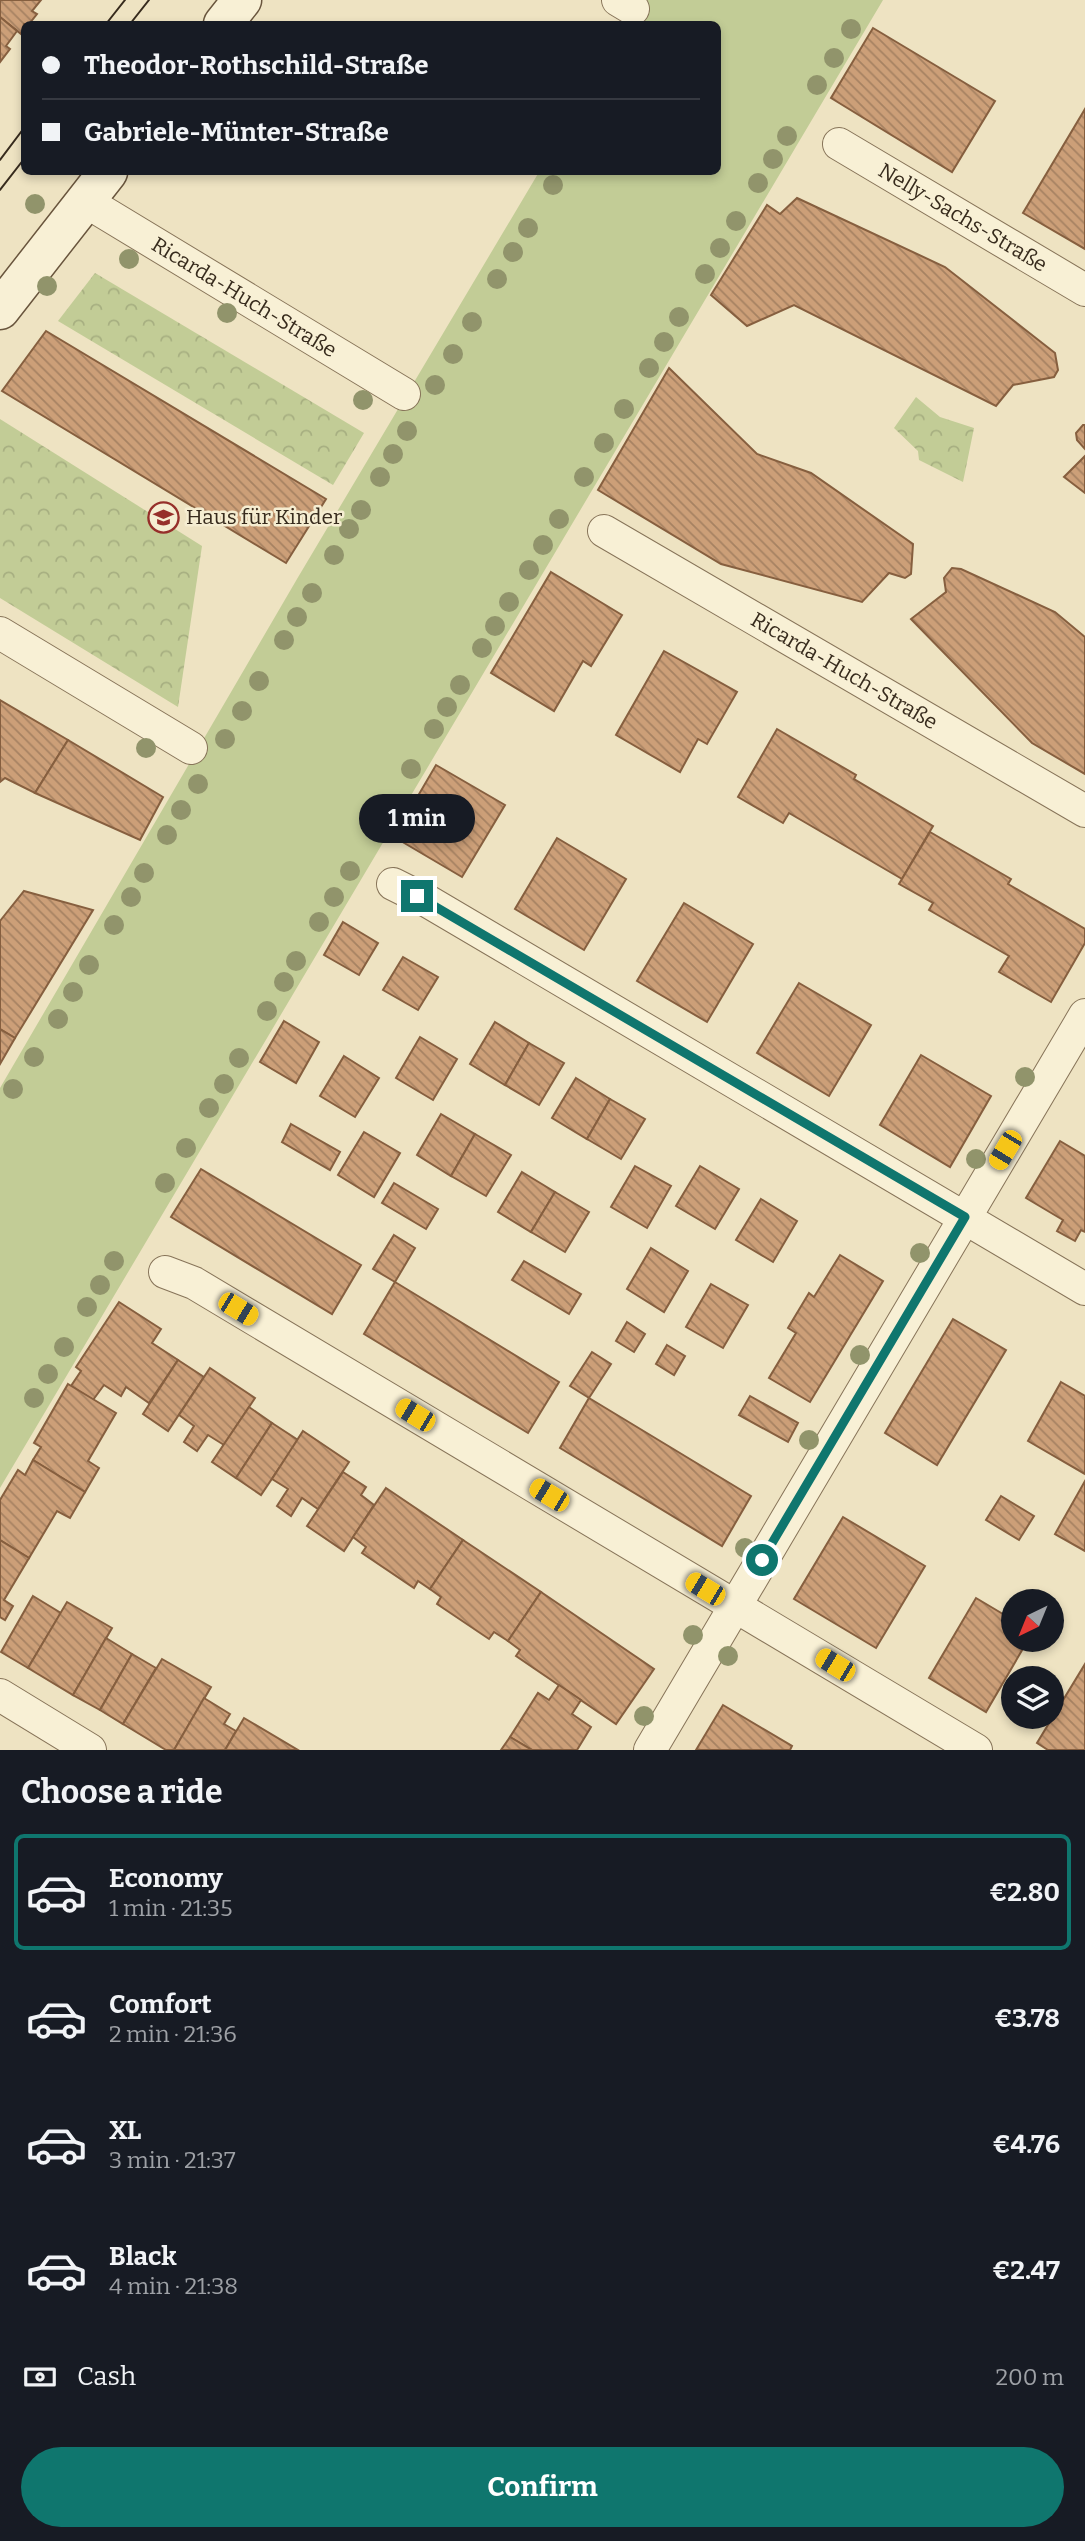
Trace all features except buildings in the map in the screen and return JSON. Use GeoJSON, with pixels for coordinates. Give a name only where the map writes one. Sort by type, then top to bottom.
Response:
{"type":"FeatureCollection","features":[{"type":"Feature","properties":{"kind":"main road"},"geometry":{"type":"LineString","coordinates":[[225,21],[242,0]]}},
{"type":"Feature","properties":{"kind":"main road"},"geometry":{"type":"LineString","coordinates":[[0,310],[96,186]]}},
{"type":"Feature","properties":{"kind":"street","name":"Nelly-Sachs-Straße"},"geometry":{"type":"LineString","coordinates":[[839,144],[1085,290]]}},
{"type":"Feature","properties":{"kind":"street","name":"Ricarda-Huch-Straße"},"geometry":{"type":"LineString","coordinates":[[96,186],[404,394]]}},
{"type":"Feature","properties":{"kind":"street","name":"Ricarda-Huch-Straße"},"geometry":{"type":"LineString","coordinates":[[604,531],[1085,811]]}},
{"type":"Feature","properties":{"kind":"street"},"geometry":{"type":"LineString","coordinates":[[0,633],[191,748]]}},
{"type":"Feature","properties":{"kind":"street"},"geometry":{"type":"LineString","coordinates":[[393,884],[441,909],[1085,1289]]}},
{"type":"Feature","properties":{"kind":"street"},"geometry":{"type":"LineString","coordinates":[[650,1750],[1085,1015]]}},
{"type":"Feature","properties":{"kind":"street"},"geometry":{"type":"LineString","coordinates":[[165,1272],[206,1290],[976,1750]]}},
{"type":"Feature","properties":{"kind":"street"},"geometry":{"type":"LineString","coordinates":[[0,1695],[90,1750]]}},
{"type":"Feature","properties":{"kind":"green space"},"geometry":{"type":"Polygon","coordinates":[[[641,0],[883,0],[0,1488],[0,1088],[297,579],[537,175],[721,175],[721,21],[628,21],[641,0]]]}},
{"type":"Feature","properties":{"kind":"green space"},"geometry":{"type":"Polygon","coordinates":[[[95,273],[364,433],[333,485],[58,321],[95,273]]]}},
{"type":"Feature","properties":{"kind":"green space"},"geometry":{"type":"Polygon","coordinates":[[[916,397],[940,417],[974,428],[963,482],[919,460],[918,451],[894,428],[916,397]]]}},
{"type":"Feature","properties":{"kind":"green space"},"geometry":{"type":"Polygon","coordinates":[[[0,419],[202,546],[178,707],[0,598],[0,419]]]}},
{"type":"Feature","properties":{"kind":"tram line"},"geometry":{"type":"LineString","coordinates":[[108,21],[125,0]]}},
{"type":"Feature","properties":{"kind":"tram line"},"geometry":{"type":"LineString","coordinates":[[132,21],[149,0]]}},
{"type":"Feature","properties":{"kind":"tram line"},"geometry":{"type":"LineString","coordinates":[[0,160],[21,132]]}},
{"type":"Feature","properties":{"kind":"tram line"},"geometry":{"type":"LineString","coordinates":[[0,190],[21,163]]}},
{"type":"Feature","properties":{"kind":"place","name":"Haus für Kinder"},"geometry":{"type":"Point","coordinates":[163,517]}},
{"type":"Feature","properties":{"kind":"route"},"geometry":{"type":"LineString","coordinates":[[417,896],[965,1217],[762,1560]]}}]}
